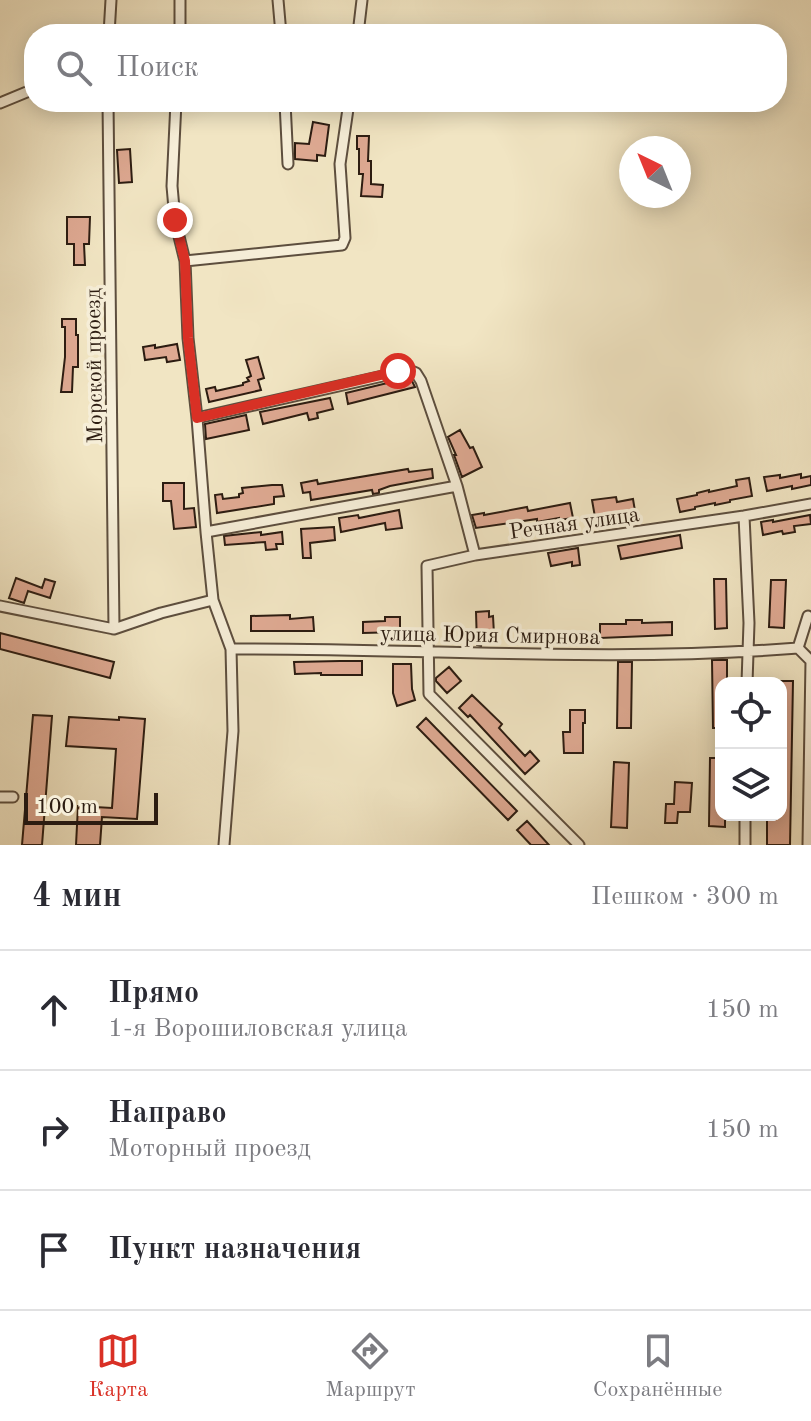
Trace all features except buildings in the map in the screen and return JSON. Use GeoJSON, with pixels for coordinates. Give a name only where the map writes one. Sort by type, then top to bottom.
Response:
{"type":"FeatureCollection","features":[{"type":"Feature","properties":{"kind":"street"},"geometry":{"type":"LineString","coordinates":[[110,24],[111,0]]}},
{"type":"Feature","properties":{"kind":"street"},"geometry":{"type":"LineString","coordinates":[[180,0],[180,24]]}},
{"type":"Feature","properties":{"kind":"street"},"geometry":{"type":"LineString","coordinates":[[278,0],[280,24]]}},
{"type":"Feature","properties":{"kind":"street"},"geometry":{"type":"LineString","coordinates":[[359,24],[362,0]]}},
{"type":"Feature","properties":{"kind":"street"},"geometry":{"type":"LineString","coordinates":[[0,103],[24,93]]}},
{"type":"Feature","properties":{"kind":"street","name":"Морской проезд"},"geometry":{"type":"LineString","coordinates":[[108,112],[114,629]]}},
{"type":"Feature","properties":{"kind":"street"},"geometry":{"type":"LineString","coordinates":[[176,112],[172,186],[175,220],[185,261],[188,338],[213,600],[231,649],[233,731],[224,845]]}},
{"type":"Feature","properties":{"kind":"street"},"geometry":{"type":"LineString","coordinates":[[285,112],[288,164]]}},
{"type":"Feature","properties":{"kind":"street"},"geometry":{"type":"LineString","coordinates":[[185,261],[342,245],[345,238],[340,164],[348,112]]}},
{"type":"Feature","properties":{"kind":"street"},"geometry":{"type":"LineString","coordinates":[[197,418],[409,370],[416,373],[457,486],[475,555]]}},
{"type":"Feature","properties":{"kind":"street"},"geometry":{"type":"LineString","coordinates":[[206,532],[457,486]]}},
{"type":"Feature","properties":{"kind":"street","name":"Речная улица"},"geometry":{"type":"LineString","coordinates":[[428,651],[427,566],[475,555],[811,504]]}},
{"type":"Feature","properties":{"kind":"street"},"geometry":{"type":"LineString","coordinates":[[744,516],[749,623],[747,677]]}},
{"type":"Feature","properties":{"kind":"street"},"geometry":{"type":"LineString","coordinates":[[0,606],[114,629],[213,600]]}},
{"type":"Feature","properties":{"kind":"street"},"geometry":{"type":"LineString","coordinates":[[808,616],[798,648],[811,661],[808,845]]}},
{"type":"Feature","properties":{"kind":"street","name":"улица Юрия Смирнова"},"geometry":{"type":"LineString","coordinates":[[231,649],[609,655],[798,648]]}},
{"type":"Feature","properties":{"kind":"street"},"geometry":{"type":"LineString","coordinates":[[428,651],[429,694],[579,845]]}},
{"type":"Feature","properties":{"kind":"street"},"geometry":{"type":"LineString","coordinates":[[0,797],[13,797]]}},
{"type":"Feature","properties":{"kind":"street"},"geometry":{"type":"LineString","coordinates":[[745,821],[745,845]]}},
{"type":"Feature","properties":{"kind":"route"},"geometry":{"type":"LineString","coordinates":[[175,220],[185,261],[188,338],[197,418],[398,371]]}}]}
